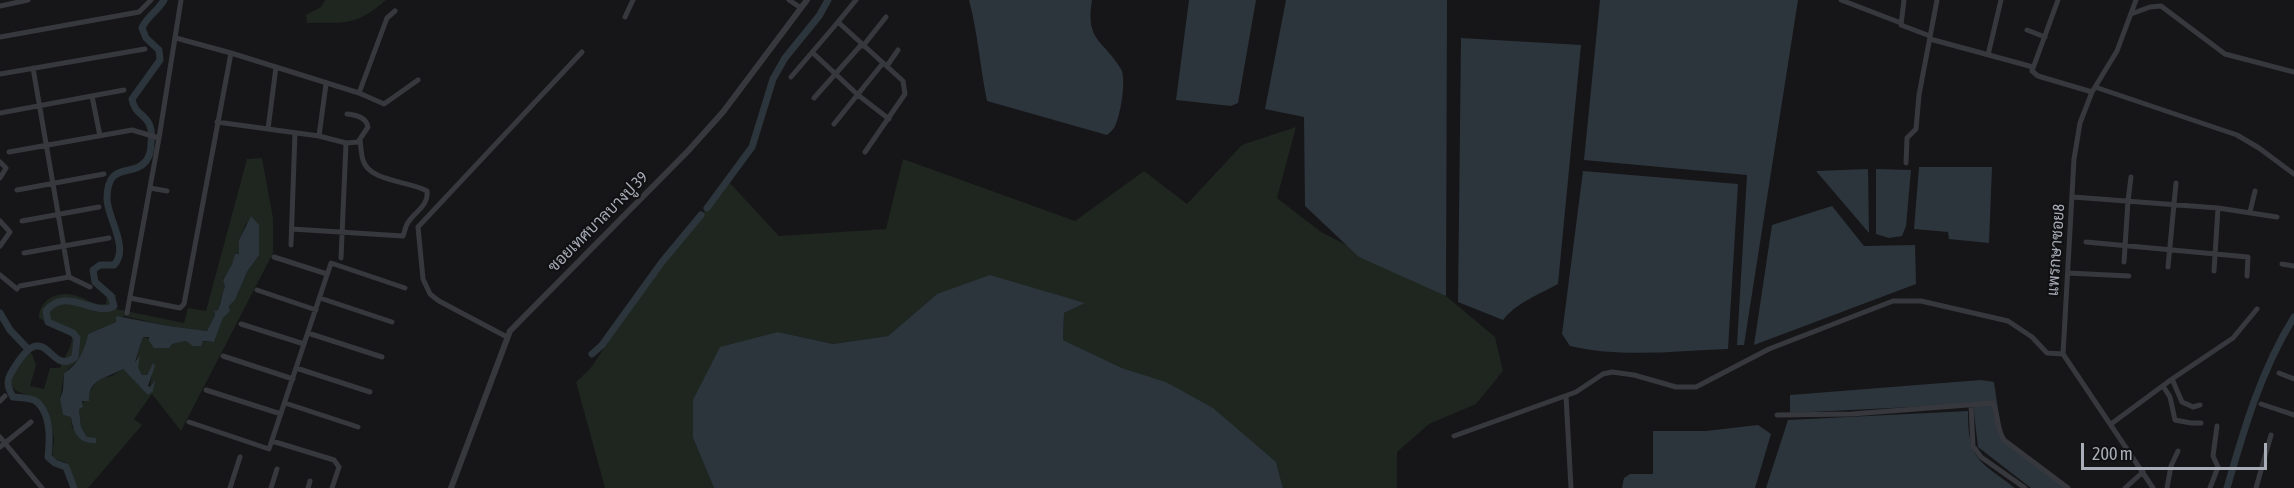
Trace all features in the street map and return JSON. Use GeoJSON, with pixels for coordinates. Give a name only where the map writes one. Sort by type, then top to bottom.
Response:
{"type":"FeatureCollection","features":[{"type":"Feature","properties":{"kind":"street"},"geometry":{"type":"LineString","coordinates":[[0,6],[28,0]]}},
{"type":"Feature","properties":{"kind":"street"},"geometry":{"type":"LineString","coordinates":[[0,37],[139,12],[151,0]]}},
{"type":"Feature","properties":{"kind":"street"},"geometry":{"type":"LineString","coordinates":[[127,312],[181,0]]}},
{"type":"Feature","properties":{"kind":"street"},"geometry":{"type":"LineString","coordinates":[[625,16],[633,0]]}},
{"type":"Feature","properties":{"kind":"street"},"geometry":{"type":"LineString","coordinates":[[789,0],[801,8]]}},
{"type":"Feature","properties":{"kind":"street","name":"ซอยเทศบาลบางปู 39"},"geometry":{"type":"LineString","coordinates":[[451,488],[507,337],[514,326],[715,121],[784,34],[807,0]]}},
{"type":"Feature","properties":{"kind":"street"},"geometry":{"type":"LineString","coordinates":[[791,77],[856,0]]}},
{"type":"Feature","properties":{"kind":"street"},"geometry":{"type":"LineString","coordinates":[[1841,0],[1930,37],[1988,56],[2032,67]]}},
{"type":"Feature","properties":{"kind":"street"},"geometry":{"type":"LineString","coordinates":[[1901,23],[1904,0]]}},
{"type":"Feature","properties":{"kind":"street"},"geometry":{"type":"LineString","coordinates":[[1906,162],[1907,138],[1916,129],[1919,95],[1937,0]]}},
{"type":"Feature","properties":{"kind":"street"},"geometry":{"type":"LineString","coordinates":[[1988,56],[2001,0]]}},
{"type":"Feature","properties":{"kind":"street"},"geometry":{"type":"LineString","coordinates":[[2058,0],[2032,67],[2032,71],[2038,76],[2094,89],[2237,135],[2294,174]]}},
{"type":"Feature","properties":{"kind":"street","name":"แพรกษาซอย8"},"geometry":{"type":"LineString","coordinates":[[2062,354],[2074,159],[2079,132],[2094,89],[2117,51],[2136,0]]}},
{"type":"Feature","properties":{"kind":"street"},"geometry":{"type":"LineString","coordinates":[[2131,14],[2150,6],[2161,6],[2225,54],[2294,72]]}},
{"type":"Feature","properties":{"kind":"street"},"geometry":{"type":"LineString","coordinates":[[359,93],[387,18],[395,11]]}},
{"type":"Feature","properties":{"kind":"street"},"geometry":{"type":"LineString","coordinates":[[814,98],[886,16]]}},
{"type":"Feature","properties":{"kind":"street"},"geometry":{"type":"LineString","coordinates":[[838,22],[903,81],[905,88],[905,94],[865,152]]}},
{"type":"Feature","properties":{"kind":"street"},"geometry":{"type":"LineString","coordinates":[[2027,30],[2044,37]]}},
{"type":"Feature","properties":{"kind":"street"},"geometry":{"type":"LineString","coordinates":[[176,38],[231,52],[359,93],[385,104],[418,80]]}},
{"type":"Feature","properties":{"kind":"street"},"geometry":{"type":"LineString","coordinates":[[0,74],[145,49]]}},
{"type":"Feature","properties":{"kind":"street"},"geometry":{"type":"LineString","coordinates":[[834,124],[898,50]]}},
{"type":"Feature","properties":{"kind":"street"},"geometry":{"type":"LineString","coordinates":[[130,298],[182,307],[231,52]]}},
{"type":"Feature","properties":{"kind":"street"},"geometry":{"type":"LineString","coordinates":[[507,337],[430,294],[423,279],[418,227],[582,52]]}},
{"type":"Feature","properties":{"kind":"street"},"geometry":{"type":"LineString","coordinates":[[813,53],[858,95],[889,119]]}},
{"type":"Feature","properties":{"kind":"street"},"geometry":{"type":"LineString","coordinates":[[268,129],[276,67]]}},
{"type":"Feature","properties":{"kind":"street"},"geometry":{"type":"LineString","coordinates":[[33,68],[69,277]]}},
{"type":"Feature","properties":{"kind":"street"},"geometry":{"type":"LineString","coordinates":[[319,136],[326,84]]}},
{"type":"Feature","properties":{"kind":"street"},"geometry":{"type":"LineString","coordinates":[[0,113],[124,90]]}},
{"type":"Feature","properties":{"kind":"street"},"geometry":{"type":"LineString","coordinates":[[92,96],[100,136]]}},
{"type":"Feature","properties":{"kind":"street"},"geometry":{"type":"LineString","coordinates":[[216,122],[319,136],[346,143],[357,142],[366,130],[367,123],[359,116],[347,114]]}},
{"type":"Feature","properties":{"kind":"street"},"geometry":{"type":"LineString","coordinates":[[9,152],[132,130],[158,137]]}},
{"type":"Feature","properties":{"kind":"street"},"geometry":{"type":"LineString","coordinates":[[291,245],[295,133]]}},
{"type":"Feature","properties":{"kind":"street"},"geometry":{"type":"LineString","coordinates":[[292,229],[402,237],[410,218],[421,209],[428,196],[426,189],[384,178],[369,168],[363,161],[360,140]]}},
{"type":"Feature","properties":{"kind":"street"},"geometry":{"type":"LineString","coordinates":[[341,258],[346,143]]}},
{"type":"Feature","properties":{"kind":"street"},"geometry":{"type":"LineString","coordinates":[[0,162],[6,168],[0,177]]}},
{"type":"Feature","properties":{"kind":"street"},"geometry":{"type":"LineString","coordinates":[[17,190],[104,174]]}},
{"type":"Feature","properties":{"kind":"street"},"geometry":{"type":"LineString","coordinates":[[2124,262],[2132,177]]}},
{"type":"Feature","properties":{"kind":"street"},"geometry":{"type":"LineString","coordinates":[[2168,267],[2176,183]]}},
{"type":"Feature","properties":{"kind":"street"},"geometry":{"type":"LineString","coordinates":[[150,188],[167,191]]}},
{"type":"Feature","properties":{"kind":"street"},"geometry":{"type":"LineString","coordinates":[[2250,212],[2254,191]]}},
{"type":"Feature","properties":{"kind":"street"},"geometry":{"type":"LineString","coordinates":[[2073,197],[2218,208],[2277,217]]}},
{"type":"Feature","properties":{"kind":"street"},"geometry":{"type":"LineString","coordinates":[[22,221],[99,207]]}},
{"type":"Feature","properties":{"kind":"street"},"geometry":{"type":"LineString","coordinates":[[2214,271],[2218,208]]}},
{"type":"Feature","properties":{"kind":"street"},"geometry":{"type":"LineString","coordinates":[[0,221],[10,232],[0,246]]}},
{"type":"Feature","properties":{"kind":"street"},"geometry":{"type":"LineString","coordinates":[[24,253],[109,238]]}},
{"type":"Feature","properties":{"kind":"street"},"geometry":{"type":"LineString","coordinates":[[2086,242],[2248,257],[2247,276]]}},
{"type":"Feature","properties":{"kind":"street"},"geometry":{"type":"LineString","coordinates":[[274,257],[327,274]]}},
{"type":"Feature","properties":{"kind":"street"},"geometry":{"type":"LineString","coordinates":[[189,422],[269,449],[331,263],[405,288]]}},
{"type":"Feature","properties":{"kind":"street"},"geometry":{"type":"LineString","coordinates":[[2282,264],[2294,266]]}},
{"type":"Feature","properties":{"kind":"street"},"geometry":{"type":"LineString","coordinates":[[2068,273],[2129,276]]}},
{"type":"Feature","properties":{"kind":"street"},"geometry":{"type":"LineString","coordinates":[[0,275],[19,287],[69,277],[90,287]]}},
{"type":"Feature","properties":{"kind":"street"},"geometry":{"type":"LineString","coordinates":[[257,290],[316,310]]}},
{"type":"Feature","properties":{"kind":"street"},"geometry":{"type":"LineString","coordinates":[[320,298],[392,322]]}},
{"type":"Feature","properties":{"kind":"street"},"geometry":{"type":"LineString","coordinates":[[1454,436],[1584,389],[1603,374],[1612,372],[1634,375],[1676,387],[1696,387],[1737,364],[1786,341],[1893,301],[1921,301],[2008,321],[2032,337],[2047,353],[2062,354],[2153,488]]}},
{"type":"Feature","properties":{"kind":"street"},"geometry":{"type":"LineString","coordinates":[[2111,424],[2233,338],[2257,309]]}},
{"type":"Feature","properties":{"kind":"street"},"geometry":{"type":"LineString","coordinates":[[241,324],[304,344]]}},
{"type":"Feature","properties":{"kind":"street"},"geometry":{"type":"LineString","coordinates":[[308,333],[382,357]]}},
{"type":"Feature","properties":{"kind":"street"},"geometry":{"type":"LineString","coordinates":[[223,356],[293,379]]}},
{"type":"Feature","properties":{"kind":"street"},"geometry":{"type":"LineString","coordinates":[[296,368],[370,392]]}},
{"type":"Feature","properties":{"kind":"street"},"geometry":{"type":"LineString","coordinates":[[2279,373],[2294,379]]}},
{"type":"Feature","properties":{"kind":"street"},"geometry":{"type":"LineString","coordinates":[[2172,379],[2185,405],[2193,407],[2200,405]]}},
{"type":"Feature","properties":{"kind":"street"},"geometry":{"type":"LineString","coordinates":[[2163,386],[2170,397],[2175,420],[2201,423]]}},
{"type":"Feature","properties":{"kind":"street"},"geometry":{"type":"LineString","coordinates":[[206,390],[281,414]]}},
{"type":"Feature","properties":{"kind":"street"},"geometry":{"type":"LineString","coordinates":[[0,401],[5,396]]}},
{"type":"Feature","properties":{"kind":"street"},"geometry":{"type":"LineString","coordinates":[[1566,396],[1571,488]]}},
{"type":"Feature","properties":{"kind":"street"},"geometry":{"type":"LineString","coordinates":[[285,403],[358,427]]}},
{"type":"Feature","properties":{"kind":"street"},"geometry":{"type":"LineString","coordinates":[[1777,416],[1852,414],[1994,403],[2000,434],[2004,440],[2068,488]]}},
{"type":"Feature","properties":{"kind":"street"},"geometry":{"type":"LineString","coordinates":[[2261,404],[2294,415]]}},
{"type":"Feature","properties":{"kind":"street"},"geometry":{"type":"LineString","coordinates":[[1971,405],[1973,446],[1982,457],[2025,488]]}},
{"type":"Feature","properties":{"kind":"street"},"geometry":{"type":"LineString","coordinates":[[2,445],[31,422]]}},
{"type":"Feature","properties":{"kind":"street"},"geometry":{"type":"LineString","coordinates":[[2210,488],[2218,467],[2213,456],[2217,426]]}},
{"type":"Feature","properties":{"kind":"street"},"geometry":{"type":"LineString","coordinates":[[2256,488],[2271,435]]}},
{"type":"Feature","properties":{"kind":"street"},"geometry":{"type":"LineString","coordinates":[[0,437],[2,445],[42,488]]}},
{"type":"Feature","properties":{"kind":"street"},"geometry":{"type":"LineString","coordinates":[[272,441],[334,460],[339,468],[332,488]]}},
{"type":"Feature","properties":{"kind":"street"},"geometry":{"type":"LineString","coordinates":[[2167,488],[2171,466],[2178,451]]}},
{"type":"Feature","properties":{"kind":"street"},"geometry":{"type":"LineString","coordinates":[[230,488],[240,457]]}},
{"type":"Feature","properties":{"kind":"street"},"geometry":{"type":"LineString","coordinates":[[271,488],[277,470]]}},
{"type":"Feature","properties":{"kind":"street"},"geometry":{"type":"LineString","coordinates":[[2125,488],[2143,472]]}},
{"type":"Feature","properties":{"kind":"street"},"geometry":{"type":"LineString","coordinates":[[308,488],[310,481]]}},
{"type":"Feature","properties":{"kind":"shaded area"},"geometry":{"type":"Polygon","coordinates":[[[325,0],[386,0],[358,19],[307,23],[306,15],[321,7],[325,0]]]}},
{"type":"Feature","properties":{"kind":"shaded area"},"geometry":{"type":"Polygon","coordinates":[[[969,0],[1092,0],[1091,24],[1094,33],[1115,59],[1123,74],[1120,108],[1112,130],[1107,135],[987,101],[969,0]]]}},
{"type":"Feature","properties":{"kind":"shaded area"},"geometry":{"type":"Polygon","coordinates":[[[1189,0],[1256,0],[1238,103],[1231,106],[1176,100],[1189,0]]]}},
{"type":"Feature","properties":{"kind":"shaded area"},"geometry":{"type":"Polygon","coordinates":[[[1286,0],[1447,0],[1446,296],[1359,257],[1305,206],[1304,117],[1265,109],[1286,0]]]}},
{"type":"Feature","properties":{"kind":"shaded area"},"geometry":{"type":"Polygon","coordinates":[[[1600,0],[1798,0],[1744,345],[1737,345],[1747,175],[1584,160],[1600,0]]]}},
{"type":"Feature","properties":{"kind":"shaded area"},"geometry":{"type":"Polygon","coordinates":[[[1461,38],[1581,45],[1558,284],[1521,304],[1503,320],[1458,302],[1461,38]]]}},
{"type":"Feature","properties":{"kind":"shaded area"},"geometry":{"type":"Polygon","coordinates":[[[1296,127],[1277,198],[1321,232],[1446,296],[1495,337],[1503,371],[1476,404],[1429,424],[1397,452],[1397,488],[1283,488],[1276,462],[1166,382],[1122,368],[1063,340],[1064,313],[1084,303],[1037,290],[937,294],[888,336],[833,344],[778,332],[693,400],[693,438],[714,488],[605,488],[576,382],[590,369],[654,274],[728,181],[779,236],[886,229],[903,159],[1075,221],[1144,171],[1187,204],[1242,145],[1296,127]]]}},
{"type":"Feature","properties":{"kind":"shaded area"},"geometry":{"type":"Polygon","coordinates":[[[262,158],[273,218],[273,253],[181,431],[152,394],[134,419],[142,425],[88,488],[78,488],[65,462],[53,458],[54,436],[46,408],[36,398],[12,386],[15,371],[28,352],[32,354],[36,365],[30,386],[44,389],[50,368],[60,368],[71,345],[72,337],[39,318],[42,306],[50,298],[61,294],[106,304],[107,293],[116,295],[116,309],[184,323],[188,308],[206,311],[247,159],[262,158]],[[246,223],[239,240],[239,254],[235,255],[223,279],[225,287],[207,331],[169,326],[124,316],[88,334],[84,349],[77,361],[64,373],[60,399],[63,415],[71,417],[72,428],[87,437],[81,427],[79,409],[99,378],[112,376],[123,369],[148,394],[154,381],[150,388],[153,364],[147,375],[142,375],[135,364],[143,337],[172,344],[186,341],[214,342],[223,318],[230,311],[229,306],[235,300],[247,272],[259,255],[259,225],[246,223]]]}},
{"type":"Feature","properties":{"kind":"shaded area"},"geometry":{"type":"Polygon","coordinates":[[[1919,167],[1992,167],[1989,243],[1949,239],[1948,232],[1914,229],[1919,167]]]}},
{"type":"Feature","properties":{"kind":"shaded area"},"geometry":{"type":"Polygon","coordinates":[[[1868,169],[1869,233],[1816,171],[1868,169]]]}},
{"type":"Feature","properties":{"kind":"shaded area"},"geometry":{"type":"Polygon","coordinates":[[[1876,169],[1911,170],[1906,226],[1902,236],[1889,238],[1876,234],[1876,169]]]}},
{"type":"Feature","properties":{"kind":"shaded area"},"geometry":{"type":"Polygon","coordinates":[[[1583,171],[1738,184],[1728,349],[1629,353],[1570,346],[1562,334],[1583,171]]]}},
{"type":"Feature","properties":{"kind":"shaded area"},"geometry":{"type":"Polygon","coordinates":[[[1832,206],[1864,246],[1915,245],[1916,284],[1754,345],[1772,225],[1832,206]]]}},
{"type":"Feature","properties":{"kind":"shaded area"},"geometry":{"type":"Polygon","coordinates":[[[251,216],[259,225],[259,255],[247,272],[235,300],[229,306],[230,311],[223,318],[214,342],[203,341],[201,346],[193,346],[186,341],[172,344],[169,348],[154,348],[149,337],[143,337],[135,362],[140,356],[138,367],[142,375],[147,375],[153,363],[155,366],[148,386],[150,387],[155,380],[153,391],[148,395],[123,369],[95,383],[89,401],[82,401],[83,407],[79,409],[81,427],[87,437],[96,438],[96,443],[81,439],[73,428],[71,417],[63,415],[60,399],[64,373],[80,356],[88,334],[116,322],[116,316],[207,331],[215,315],[214,310],[217,311],[220,305],[225,287],[223,280],[235,254],[239,254],[239,240],[251,216]]]}},
{"type":"Feature","properties":{"kind":"shaded area"},"geometry":{"type":"Polygon","coordinates":[[[990,275],[1085,303],[1064,313],[1063,340],[1122,368],[1166,382],[1213,408],[1276,462],[1283,488],[714,488],[693,438],[693,400],[720,347],[778,332],[833,344],[888,336],[937,294],[990,275]]]}},
{"type":"Feature","properties":{"kind":"shaded area"},"geometry":{"type":"Polygon","coordinates":[[[1981,380],[1994,382],[2002,436],[2070,488],[2031,488],[1978,447],[1973,404],[1790,413],[1790,395],[1981,380]]]}},
{"type":"Feature","properties":{"kind":"shaded area"},"geometry":{"type":"Polygon","coordinates":[[[1968,411],[1973,450],[1984,465],[2015,488],[1766,488],[1788,420],[1968,411]]]}},
{"type":"Feature","properties":{"kind":"shaded area"},"geometry":{"type":"Polygon","coordinates":[[[1758,425],[1771,434],[1755,488],[1622,488],[1624,478],[1630,474],[1653,474],[1653,431],[1706,431],[1758,425]]]}},
{"type":"Feature","properties":{"kind":"waterway"},"geometry":{"type":"LineString","coordinates":[[74,488],[66,467],[55,463],[48,457],[48,428],[42,407],[32,399],[13,397],[8,381],[22,356],[32,347],[40,346],[59,360],[66,361],[75,357],[77,338],[73,333],[48,322],[46,311],[54,304],[71,301],[106,309],[114,306],[111,296],[95,282],[93,270],[100,265],[114,265],[120,250],[107,199],[111,179],[116,174],[141,166],[150,152],[150,126],[137,110],[132,99],[160,60],[159,50],[146,38],[142,28],[164,0]]}},
{"type":"Feature","properties":{"kind":"waterway"},"geometry":{"type":"LineString","coordinates":[[707,208],[752,147],[773,79],[785,58],[819,16],[828,0]]}},
{"type":"Feature","properties":{"kind":"waterway"},"geometry":{"type":"LineString","coordinates":[[592,354],[602,345],[662,262],[701,215]]}},
{"type":"Feature","properties":{"kind":"waterway"},"geometry":{"type":"LineString","coordinates":[[0,313],[10,330],[28,349]]}},
{"type":"Feature","properties":{"kind":"waterway"},"geometry":{"type":"LineString","coordinates":[[2227,488],[2263,379],[2294,317]]}}]}
